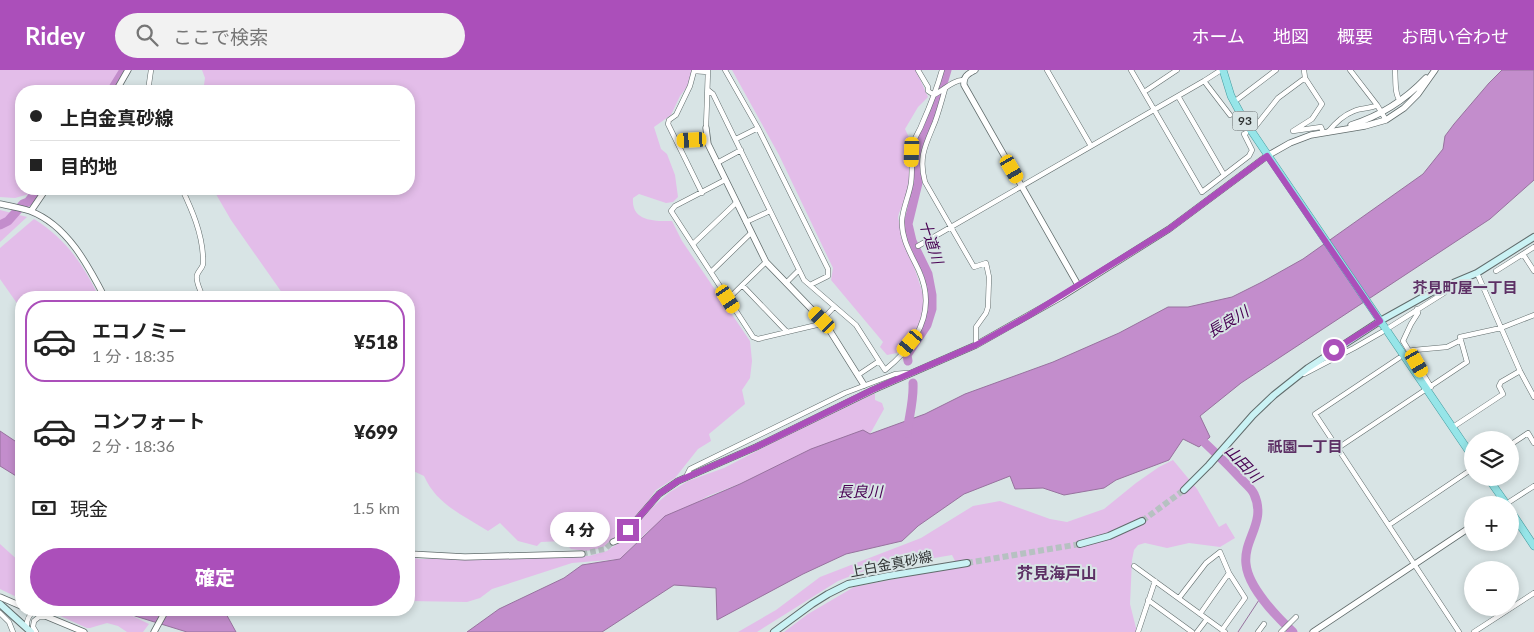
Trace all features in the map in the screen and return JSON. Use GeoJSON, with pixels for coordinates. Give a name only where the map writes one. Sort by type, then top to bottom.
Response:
{"type":"FeatureCollection","features":[{"type":"Feature","properties":{"kind":"main road","name":"93"},"geometry":{"type":"LineString","coordinates":[[1222,70],[1234,102],[1267,156],[1374,313],[1429,388],[1464,444]]}},
{"type":"Feature","properties":{"kind":"main road"},"geometry":{"type":"LineString","coordinates":[[1184,490],[1253,415],[1316,362],[1380,321],[1445,286],[1476,273],[1534,237]]}},
{"type":"Feature","properties":{"kind":"main road"},"geometry":{"type":"LineString","coordinates":[[1080,544],[1109,536],[1142,522]]}},
{"type":"Feature","properties":{"kind":"main road"},"geometry":{"type":"LineString","coordinates":[[1519,523],[1533,542]]}},
{"type":"Feature","properties":{"kind":"main road","name":"上白金真砂線"},"geometry":{"type":"LineString","coordinates":[[774,632],[812,604],[848,584],[967,563]]}},
{"type":"Feature","properties":{"kind":"main road"},"geometry":{"type":"LineString","coordinates":[[0,604],[29,630]]}},
{"type":"Feature","properties":{"kind":"street"},"geometry":{"type":"LineString","coordinates":[[119,85],[128,70]]}},
{"type":"Feature","properties":{"kind":"street"},"geometry":{"type":"LineString","coordinates":[[149,85],[151,70]]}},
{"type":"Feature","properties":{"kind":"street"},"geometry":{"type":"LineString","coordinates":[[725,70],[758,128],[828,269],[828,276],[810,285]]}},
{"type":"Feature","properties":{"kind":"street"},"geometry":{"type":"LineString","coordinates":[[918,70],[928,87],[928,92],[935,94],[956,81],[963,80],[975,70]]}},
{"type":"Feature","properties":{"kind":"street"},"geometry":{"type":"LineString","coordinates":[[708,90],[713,94],[736,139],[804,280],[856,326],[885,370],[910,343],[924,320],[926,295],[924,284],[904,238],[902,227],[911,182],[913,145],[935,94],[942,70]]}},
{"type":"Feature","properties":{"kind":"street"},"geometry":{"type":"LineString","coordinates":[[1047,70],[1091,146]]}},
{"type":"Feature","properties":{"kind":"street"},"geometry":{"type":"LineString","coordinates":[[1131,70],[1202,192],[1249,156],[1252,150],[1245,138],[1244,134],[1246,133]]}},
{"type":"Feature","properties":{"kind":"street"},"geometry":{"type":"LineString","coordinates":[[1144,92],[1177,70]]}},
{"type":"Feature","properties":{"kind":"street"},"geometry":{"type":"LineString","coordinates":[[918,246],[1222,70]]}},
{"type":"Feature","properties":{"kind":"street"},"geometry":{"type":"LineString","coordinates":[[1234,102],[1276,70]]}},
{"type":"Feature","properties":{"kind":"street"},"geometry":{"type":"LineString","coordinates":[[1304,70],[1305,78],[1322,104],[1312,119],[1292,131],[1321,127],[1328,132]]}},
{"type":"Feature","properties":{"kind":"street"},"geometry":{"type":"LineString","coordinates":[[1350,70],[1378,105],[1386,120]]}},
{"type":"Feature","properties":{"kind":"street"},"geometry":{"type":"LineString","coordinates":[[1395,70],[1397,98],[1400,101]]}},
{"type":"Feature","properties":{"kind":"street"},"geometry":{"type":"LineString","coordinates":[[1328,132],[1369,119],[1382,112],[1414,91],[1434,70]]}},
{"type":"Feature","properties":{"kind":"street"},"geometry":{"type":"LineString","coordinates":[[613,542],[620,539],[659,494],[678,481],[756,447],[872,390],[976,345],[1036,312],[1169,229],[1267,156],[1301,138],[1365,126],[1386,120],[1404,108],[1418,94],[1434,70]]}},
{"type":"Feature","properties":{"kind":"street"},"geometry":{"type":"LineString","coordinates":[[702,193],[668,124],[669,120],[676,115],[690,86],[694,71],[708,71],[707,139],[766,262],[823,321],[864,385]]}},
{"type":"Feature","properties":{"kind":"street"},"geometry":{"type":"LineString","coordinates":[[1255,127],[1278,98],[1305,78]]}},
{"type":"Feature","properties":{"kind":"street"},"geometry":{"type":"LineString","coordinates":[[963,80],[964,85],[1078,285]]}},
{"type":"Feature","properties":{"kind":"street"},"geometry":{"type":"LineString","coordinates":[[1204,82],[1230,115]]}},
{"type":"Feature","properties":{"kind":"street"},"geometry":{"type":"LineString","coordinates":[[945,89],[936,121],[923,149],[924,182],[974,268],[986,262],[989,277],[988,307],[976,327],[976,345]]}},
{"type":"Feature","properties":{"kind":"street"},"geometry":{"type":"LineString","coordinates":[[1178,96],[1224,176]]}},
{"type":"Feature","properties":{"kind":"street"},"geometry":{"type":"LineString","coordinates":[[1328,132],[1335,123],[1352,112],[1378,105]]}},
{"type":"Feature","properties":{"kind":"street"},"geometry":{"type":"LineString","coordinates":[[736,139],[758,128]]}},
{"type":"Feature","properties":{"kind":"street"},"geometry":{"type":"LineString","coordinates":[[677,140],[707,139]]}},
{"type":"Feature","properties":{"kind":"street"},"geometry":{"type":"LineString","coordinates":[[717,163],[741,150]]}},
{"type":"Feature","properties":{"kind":"street"},"geometry":{"type":"LineString","coordinates":[[726,180],[675,206],[672,211],[753,337],[758,339],[823,321],[834,307]]}},
{"type":"Feature","properties":{"kind":"street"},"geometry":{"type":"LineString","coordinates":[[31,211],[42,195]]}},
{"type":"Feature","properties":{"kind":"street"},"geometry":{"type":"LineString","coordinates":[[184,195],[201,244],[204,266],[197,275],[201,291]]}},
{"type":"Feature","properties":{"kind":"street"},"geometry":{"type":"LineString","coordinates":[[694,244],[736,202]]}},
{"type":"Feature","properties":{"kind":"street"},"geometry":{"type":"LineString","coordinates":[[0,204],[31,211],[49,221],[66,236],[78,251],[101,291]]}},
{"type":"Feature","properties":{"kind":"street"},"geometry":{"type":"LineString","coordinates":[[746,222],[770,211]]}},
{"type":"Feature","properties":{"kind":"street"},"geometry":{"type":"LineString","coordinates":[[711,272],[751,233]]}},
{"type":"Feature","properties":{"kind":"street"},"geometry":{"type":"LineString","coordinates":[[1496,271],[1534,247]]}},
{"type":"Feature","properties":{"kind":"street"},"geometry":{"type":"LineString","coordinates":[[1523,254],[1534,271]]}},
{"type":"Feature","properties":{"kind":"street"},"geometry":{"type":"LineString","coordinates":[[728,299],[766,262]]}},
{"type":"Feature","properties":{"kind":"street"},"geometry":{"type":"LineString","coordinates":[[786,283],[799,270]]}},
{"type":"Feature","properties":{"kind":"street"},"geometry":{"type":"LineString","coordinates":[[1476,273],[1534,397]]}},
{"type":"Feature","properties":{"kind":"street"},"geometry":{"type":"LineString","coordinates":[[743,286],[787,332]]}},
{"type":"Feature","properties":{"kind":"street"},"geometry":{"type":"LineString","coordinates":[[1390,327],[1444,292],[1445,286]]}},
{"type":"Feature","properties":{"kind":"street"},"geometry":{"type":"LineString","coordinates":[[1417,309],[1418,312],[1404,341],[1429,388]]}},
{"type":"Feature","properties":{"kind":"street"},"geometry":{"type":"LineString","coordinates":[[1409,351],[1447,347],[1461,340],[1460,337],[1501,328],[1534,315]]}},
{"type":"Feature","properties":{"kind":"street"},"geometry":{"type":"LineString","coordinates":[[1290,382],[1382,332]]}},
{"type":"Feature","properties":{"kind":"street"},"geometry":{"type":"LineString","coordinates":[[1338,448],[1467,362],[1461,340]]}},
{"type":"Feature","properties":{"kind":"street"},"geometry":{"type":"LineString","coordinates":[[1400,358],[1315,414],[1459,632]]}},
{"type":"Feature","properties":{"kind":"street"},"geometry":{"type":"LineString","coordinates":[[858,375],[879,361]]}},
{"type":"Feature","properties":{"kind":"street"},"geometry":{"type":"LineString","coordinates":[[1453,427],[1503,394],[1499,386],[1501,382],[1520,370]]}},
{"type":"Feature","properties":{"kind":"street"},"geometry":{"type":"LineString","coordinates":[[686,477],[690,469],[845,393],[895,374],[911,373]]}},
{"type":"Feature","properties":{"kind":"street"},"geometry":{"type":"LineString","coordinates":[[1519,439],[1528,433],[1534,443]]}},
{"type":"Feature","properties":{"kind":"street"},"geometry":{"type":"LineString","coordinates":[[1389,525],[1464,474]]}},
{"type":"Feature","properties":{"kind":"street"},"geometry":{"type":"LineString","coordinates":[[1519,496],[1534,486]]}},
{"type":"Feature","properties":{"kind":"street"},"geometry":{"type":"LineString","coordinates":[[1314,632],[1464,531]]}},
{"type":"Feature","properties":{"kind":"street"},"geometry":{"type":"LineString","coordinates":[[1134,566],[1224,631],[1245,598],[1229,573],[1220,552],[1206,563],[1179,598]]}},
{"type":"Feature","properties":{"kind":"street"},"geometry":{"type":"LineString","coordinates":[[415,554],[465,558],[582,554]]}},
{"type":"Feature","properties":{"kind":"street"},"geometry":{"type":"LineString","coordinates":[[1200,614],[1229,573]]}},
{"type":"Feature","properties":{"kind":"street"},"geometry":{"type":"LineString","coordinates":[[1138,632],[1155,581]]}},
{"type":"Feature","properties":{"kind":"street"},"geometry":{"type":"LineString","coordinates":[[1474,632],[1534,593]]}},
{"type":"Feature","properties":{"kind":"street"},"geometry":{"type":"LineString","coordinates":[[0,598],[15,604]]}},
{"type":"Feature","properties":{"kind":"street"},"geometry":{"type":"LineString","coordinates":[[1148,600],[1192,632]]}},
{"type":"Feature","properties":{"kind":"street"},"geometry":{"type":"LineString","coordinates":[[0,614],[9,622],[13,632]]}},
{"type":"Feature","properties":{"kind":"street"},"geometry":{"type":"LineString","coordinates":[[29,616],[26,622],[29,630]]}},
{"type":"Feature","properties":{"kind":"street"},"geometry":{"type":"LineString","coordinates":[[154,632],[163,616]]}},
{"type":"Feature","properties":{"kind":"street"},"geometry":{"type":"LineString","coordinates":[[36,632],[32,624],[36,618],[49,617],[83,632]]}},
{"type":"Feature","properties":{"kind":"street"},"geometry":{"type":"LineString","coordinates":[[1197,632],[1207,619]]}},
{"type":"Feature","properties":{"kind":"street"},"geometry":{"type":"LineString","coordinates":[[1282,632],[1294,619]]}},
{"type":"Feature","properties":{"kind":"street"},"geometry":{"type":"LineString","coordinates":[[1258,632],[1264,624]]}},
{"type":"Feature","properties":{"kind":"shaded area"},"geometry":{"type":"Polygon","coordinates":[[[0,70],[120,70],[111,85],[15,85],[15,195],[26,195],[15,198],[0,197],[0,70]]]}},
{"type":"Feature","properties":{"kind":"shaded area"},"geometry":{"type":"Polygon","coordinates":[[[202,70],[692,70],[689,84],[680,96],[671,115],[654,127],[661,149],[667,154],[675,175],[678,197],[673,202],[666,203],[639,194],[633,198],[633,206],[640,216],[652,220],[672,221],[682,241],[750,341],[752,361],[750,378],[742,390],[745,404],[709,434],[711,441],[698,449],[675,478],[656,490],[642,510],[615,538],[602,548],[586,551],[571,549],[563,541],[541,542],[537,546],[518,541],[500,523],[488,531],[443,502],[429,486],[424,476],[415,472],[415,291],[281,291],[231,220],[216,195],[415,195],[415,85],[204,85],[205,78],[202,70]]]}},
{"type":"Feature","properties":{"kind":"shaded area"},"geometry":{"type":"Polygon","coordinates":[[[732,70],[916,70],[928,97],[918,107],[905,129],[913,146],[913,183],[898,218],[925,300],[922,323],[902,352],[887,355],[880,347],[883,342],[831,280],[833,268],[779,155],[732,70]]]}},
{"type":"Feature","properties":{"kind":"shaded area"},"geometry":{"type":"Polygon","coordinates":[[[0,210],[27,217],[0,242],[0,210]]]}},
{"type":"Feature","properties":{"kind":"shaded area"},"geometry":{"type":"Polygon","coordinates":[[[34,219],[55,235],[72,253],[87,274],[96,291],[15,291],[15,300],[0,279],[0,248],[34,219]]]}},
{"type":"Feature","properties":{"kind":"shaded area"},"geometry":{"type":"Polygon","coordinates":[[[875,393],[875,400],[882,403],[884,409],[870,434],[708,496],[647,532],[620,559],[572,563],[492,589],[480,598],[467,602],[415,601],[415,558],[589,556],[607,551],[625,538],[649,510],[670,492],[688,481],[724,468],[797,430],[875,393]]]}},
{"type":"Feature","properties":{"kind":"shaded area"},"geometry":{"type":"Polygon","coordinates":[[[1173,460],[1197,489],[1219,527],[1226,523],[1235,538],[1220,547],[1189,543],[1167,548],[1145,543],[1138,545],[1134,550],[1132,560],[1130,604],[1137,632],[784,632],[808,614],[854,587],[915,575],[956,563],[952,555],[869,569],[838,581],[757,632],[738,632],[776,610],[820,577],[921,538],[973,506],[1000,501],[1050,519],[1067,522],[1104,509],[1136,483],[1173,460]]]}},
{"type":"Feature","properties":{"kind":"shaded area"},"geometry":{"type":"Polygon","coordinates":[[[0,544],[15,558],[15,596],[0,589],[0,544]]]}},
{"type":"Feature","properties":{"kind":"shaded area"},"geometry":{"type":"Polygon","coordinates":[[[60,616],[132,616],[149,624],[143,632],[127,632],[118,626],[107,623],[87,628],[60,616]]]}},
{"type":"Feature","properties":{"kind":"water","name":"長良川"},"geometry":{"type":"Polygon","coordinates":[[[1502,70],[1534,70],[1534,180],[1490,219],[1241,383],[1200,416],[1210,437],[1199,447],[1183,439],[1169,460],[1116,480],[1104,488],[1064,495],[1043,488],[1015,489],[1010,476],[964,494],[918,526],[902,541],[846,554],[803,574],[717,620],[716,588],[674,585],[602,632],[467,632],[499,609],[564,578],[582,565],[620,559],[665,516],[740,484],[811,449],[863,430],[870,434],[925,414],[965,394],[1053,362],[1119,333],[1168,307],[1188,307],[1232,297],[1262,282],[1303,259],[1423,174],[1443,149],[1445,136],[1454,124],[1502,70]]]}},
{"type":"Feature","properties":{"kind":"water"},"geometry":{"type":"Polygon","coordinates":[[[0,431],[15,441],[15,475],[0,466],[0,431]]]}},
{"type":"Feature","properties":{"kind":"water"},"geometry":{"type":"Polygon","coordinates":[[[135,616],[227,616],[236,632],[187,632],[135,616]]]}},
{"type":"Feature","properties":{"kind":"waterway"},"geometry":{"type":"LineString","coordinates":[[115,85],[124,70]]}},
{"type":"Feature","properties":{"kind":"waterway","name":"十道川"},"geometry":{"type":"LineString","coordinates":[[908,361],[907,355],[927,325],[932,309],[932,295],[928,274],[912,241],[908,224],[918,183],[921,139],[937,104],[947,70]]}},
{"type":"Feature","properties":{"kind":"waterway"},"geometry":{"type":"LineString","coordinates":[[0,225],[8,221],[33,195]]}},
{"type":"Feature","properties":{"kind":"waterway","name":"十道川"},"geometry":{"type":"LineString","coordinates":[[907,433],[913,383]]}},
{"type":"Feature","properties":{"kind":"waterway","name":"山田川"},"geometry":{"type":"LineString","coordinates":[[1195,434],[1253,492],[1258,513],[1246,555],[1248,573],[1264,601],[1293,632]]}},
{"type":"Feature","properties":{"kind":"waterway"},"geometry":{"type":"LineString","coordinates":[[1238,632],[1261,597]]}},
{"type":"Feature","properties":{"kind":"tunnel"},"geometry":{"type":"LineString","coordinates":[[1142,521],[1184,490]]}},
{"type":"Feature","properties":{"kind":"tunnel"},"geometry":{"type":"LineString","coordinates":[[582,554],[605,549],[613,542]]}},
{"type":"Feature","properties":{"kind":"tunnel"},"geometry":{"type":"LineString","coordinates":[[967,563],[1080,544]]}},
{"type":"Feature","properties":{"kind":"district","name":"芥見町屋一丁目"},"geometry":{"type":"Point","coordinates":[1465,288]}},
{"type":"Feature","properties":{"kind":"district","name":"祇園一丁目"},"geometry":{"type":"Point","coordinates":[1305,447]}},
{"type":"Feature","properties":{"kind":"district","name":"芥見海戸山"},"geometry":{"type":"Point","coordinates":[1057,573]}},
{"type":"Feature","properties":{"kind":"route"},"geometry":{"type":"LineString","coordinates":[[628,530],[659,494],[678,481],[756,447],[900,377],[976,345],[1061,297],[1169,229],[1267,156],[1380,321],[1334,350]]}}]}
